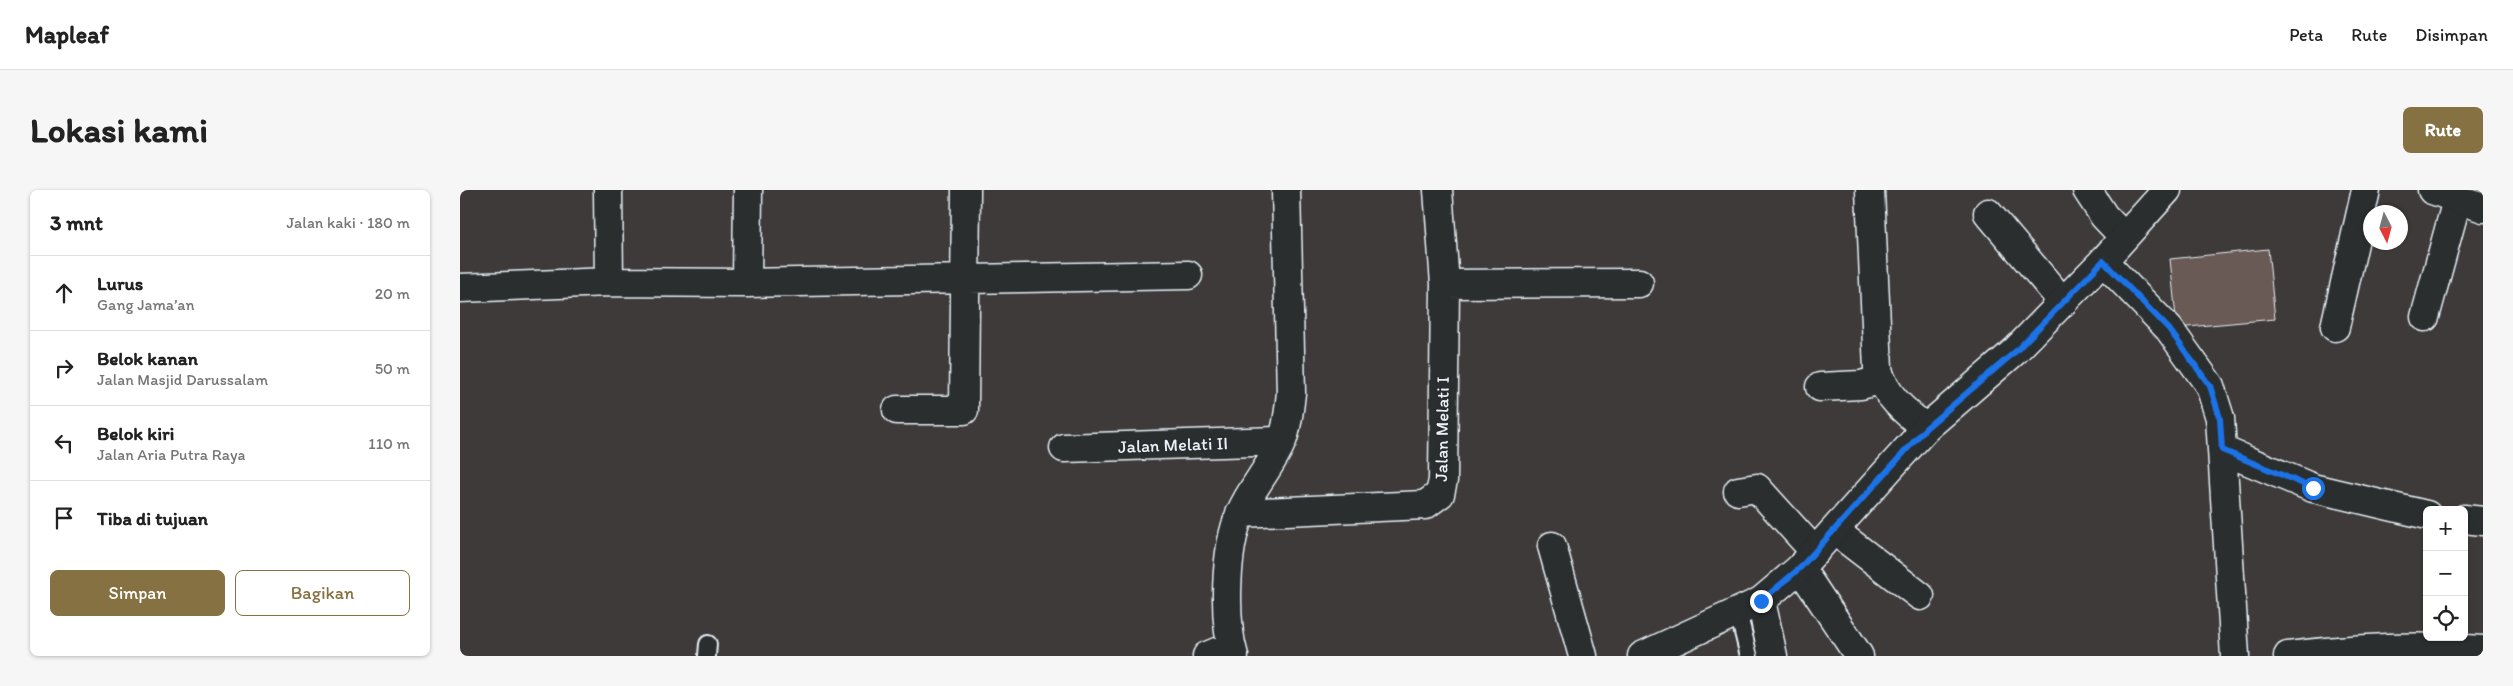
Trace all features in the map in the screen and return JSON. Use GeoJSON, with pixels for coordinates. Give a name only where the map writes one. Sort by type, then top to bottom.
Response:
{"type":"FeatureCollection","features":[{"type":"Feature","properties":{"kind":"street"},"geometry":{"type":"LineString","coordinates":[[608,190],[609,282]]}},
{"type":"Feature","properties":{"kind":"street"},"geometry":{"type":"LineString","coordinates":[[747,283],[748,190]]}},
{"type":"Feature","properties":{"kind":"street"},"geometry":{"type":"LineString","coordinates":[[898,410],[964,410],[966,190]]}},
{"type":"Feature","properties":{"kind":"street"},"geometry":{"type":"LineString","coordinates":[[1224,653],[1230,543],[1240,513],[1282,441],[1288,419],[1291,393],[1286,190]]}},
{"type":"Feature","properties":{"kind":"street","name":"Jalan Melati I"},"geometry":{"type":"LineString","coordinates":[[1240,513],[1425,505],[1440,494],[1443,480],[1445,284],[1438,190]]}},
{"type":"Feature","properties":{"kind":"street"},"geometry":{"type":"LineString","coordinates":[[1870,190],[1880,380],[1903,411],[1926,428]]}},
{"type":"Feature","properties":{"kind":"street"},"geometry":{"type":"LineString","coordinates":[[2087,190],[2104,216],[2123,236]]}},
{"type":"Feature","properties":{"kind":"street"},"geometry":{"type":"LineString","coordinates":[[1642,656],[1750,607],[1808,560],[1926,428],[2016,351],[2103,261],[2123,236],[2166,190]]}},
{"type":"Feature","properties":{"kind":"street"},"geometry":{"type":"LineString","coordinates":[[2335,327],[2366,190]]}},
{"type":"Feature","properties":{"kind":"street"},"geometry":{"type":"LineString","coordinates":[[2425,317],[2441,193],[2483,208]]}},
{"type":"Feature","properties":{"kind":"street"},"geometry":{"type":"LineString","coordinates":[[1988,213],[2063,302]]}},
{"type":"Feature","properties":{"kind":"street"},"geometry":{"type":"LineString","coordinates":[[2103,261],[2169,329],[2210,386],[2220,418],[2235,656]]}},
{"type":"Feature","properties":{"kind":"street"},"geometry":{"type":"LineString","coordinates":[[460,288],[609,282],[747,283],[1188,275]]}},
{"type":"Feature","properties":{"kind":"street"},"geometry":{"type":"LineString","coordinates":[[1445,284],[1639,283]]}},
{"type":"Feature","properties":{"kind":"street"},"geometry":{"type":"LineString","coordinates":[[1820,386],[1861,386],[1880,380]]}},
{"type":"Feature","properties":{"kind":"street","name":"Jalan Melati II"},"geometry":{"type":"LineString","coordinates":[[1064,448],[1282,441]]}},
{"type":"Feature","properties":{"kind":"street"},"geometry":{"type":"LineString","coordinates":[[2222,450],[2313,488],[2423,514]]}},
{"type":"Feature","properties":{"kind":"street"},"geometry":{"type":"LineString","coordinates":[[1738,491],[1756,488],[1808,560],[1858,656]]}},
{"type":"Feature","properties":{"kind":"street"},"geometry":{"type":"LineString","coordinates":[[2468,519],[2483,521]]}},
{"type":"Feature","properties":{"kind":"street"},"geometry":{"type":"LineString","coordinates":[[1835,531],[1920,596]]}},
{"type":"Feature","properties":{"kind":"street"},"geometry":{"type":"LineString","coordinates":[[1552,546],[1583,656]]}},
{"type":"Feature","properties":{"kind":"street"},"geometry":{"type":"LineString","coordinates":[[1750,607],[1774,656]]}},
{"type":"Feature","properties":{"kind":"street"},"geometry":{"type":"LineString","coordinates":[[2288,656],[2319,652],[2457,652],[2483,650]]}},
{"type":"Feature","properties":{"kind":"lane"},"geometry":{"type":"LineString","coordinates":[[1749,656],[1750,607]]}},
{"type":"Feature","properties":{"kind":"building"},"geometry":{"type":"Polygon","coordinates":[[[2268,249],[2275,319],[2177,328],[2170,259],[2268,249]]]}},
{"type":"Feature","properties":{"kind":"route"},"geometry":{"type":"LineString","coordinates":[[1761,601],[1800,568],[1926,428],[2016,351],[2103,261],[2169,329],[2210,386],[2220,418],[2222,450],[2313,488]]}}]}
